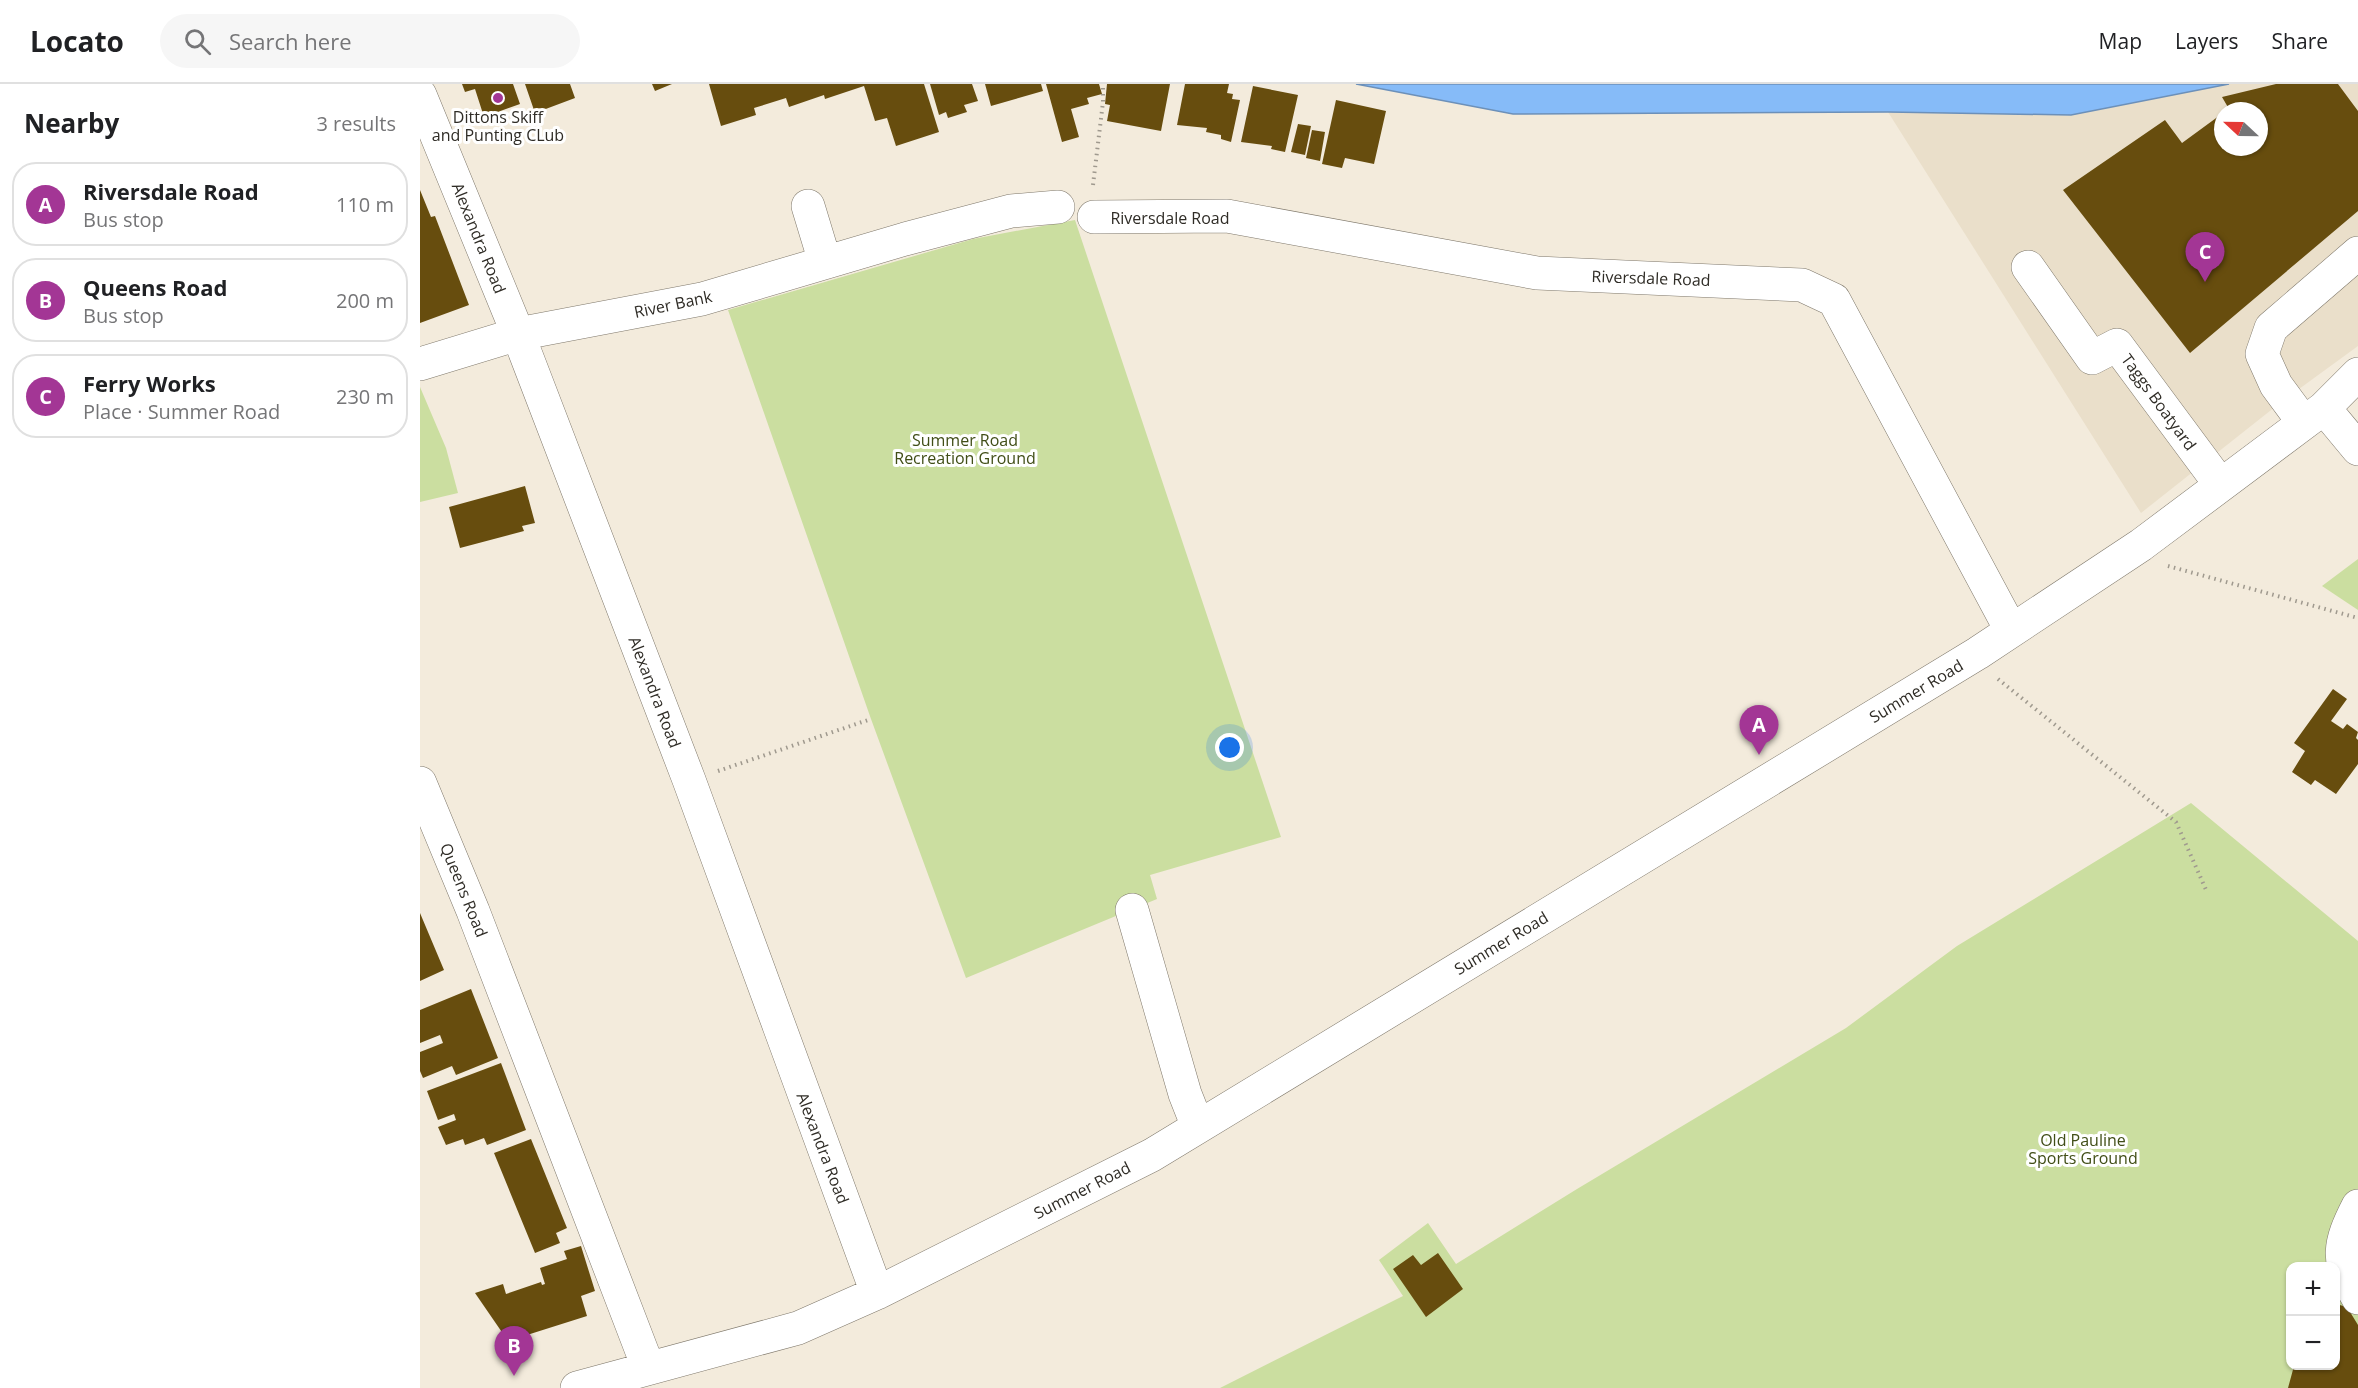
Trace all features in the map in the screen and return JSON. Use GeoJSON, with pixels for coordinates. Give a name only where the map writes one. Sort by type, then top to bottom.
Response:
{"type":"FeatureCollection","features":[{"type":"Feature","properties":{"kind":"street","name":"Alexandra Road"},"geometry":{"type":"LineString","coordinates":[[420,95],[518,334],[689,780],[877,1293]]}},
{"type":"Feature","properties":{"kind":"street"},"geometry":{"type":"LineString","coordinates":[[808,206],[825,262]]}},
{"type":"Feature","properties":{"kind":"street","name":"River Bank"},"geometry":{"type":"LineString","coordinates":[[420,364],[518,334],[702,300],[905,238],[1011,211],[1058,207]]}},
{"type":"Feature","properties":{"kind":"street","name":"Riversdale Road"},"geometry":{"type":"LineString","coordinates":[[1094,217],[1227,216],[1536,273],[1802,285],[1834,300],[2011,630]]}},
{"type":"Feature","properties":{"kind":"street"},"geometry":{"type":"LineString","coordinates":[[2358,253],[2271,328],[2262,354],[2276,385],[2358,449]]}},
{"type":"Feature","properties":{"kind":"street","name":"Taggs Boatyard"},"geometry":{"type":"LineString","coordinates":[[2028,267],[2092,358],[2117,345],[2220,484]]}},
{"type":"Feature","properties":{"kind":"street","name":"Summer Road"},"geometry":{"type":"LineString","coordinates":[[577,1388],[798,1328],[877,1293],[1152,1155],[1972,657],[2141,545],[2314,415],[2358,374]]}},
{"type":"Feature","properties":{"kind":"street","name":"Queens Road"},"geometry":{"type":"LineString","coordinates":[[420,783],[473,911],[648,1367]]}},
{"type":"Feature","properties":{"kind":"street"},"geometry":{"type":"LineString","coordinates":[[1132,910],[1185,1094],[1198,1127]]}},
{"type":"Feature","properties":{"kind":"street"},"geometry":{"type":"LineString","coordinates":[[2358,1206],[2345,1232],[2341,1252],[2347,1280],[2358,1298]]}},
{"type":"Feature","properties":{"kind":"path"},"geometry":{"type":"LineString","coordinates":[[1094,217],[1092,195],[1103,84]]}},
{"type":"Feature","properties":{"kind":"path"},"geometry":{"type":"LineString","coordinates":[[2141,545],[2154,562],[2358,618]]}},
{"type":"Feature","properties":{"kind":"path"},"geometry":{"type":"LineString","coordinates":[[1972,657],[2176,822],[2207,892]]}},
{"type":"Feature","properties":{"kind":"path"},"geometry":{"type":"LineString","coordinates":[[689,780],[871,719]]}},
{"type":"Feature","properties":{"kind":"shaded area"},"geometry":{"type":"Polygon","coordinates":[[[2229,84],[2358,84],[2358,346],[2280,403],[2141,513],[1888,112],[2071,115],[2229,84]]]}},
{"type":"Feature","properties":{"kind":"green space","name":"Summer Road Recreation Ground"},"geometry":{"type":"Polygon","coordinates":[[[1075,220],[1281,837],[1150,875],[1157,899],[966,978],[871,719],[728,310],[973,239],[1075,220]]]}},
{"type":"Feature","properties":{"kind":"green space"},"geometry":{"type":"Polygon","coordinates":[[[420,387],[446,448],[458,493],[420,502],[420,387]]]}},
{"type":"Feature","properties":{"kind":"green space"},"geometry":{"type":"Polygon","coordinates":[[[2358,559],[2358,610],[2322,586],[2358,559]]]}},
{"type":"Feature","properties":{"kind":"green space","name":"Old Pauline Sports Ground"},"geometry":{"type":"Polygon","coordinates":[[[2191,803],[2358,941],[2358,1388],[1220,1388],[1403,1296],[1379,1260],[1428,1223],[1456,1264],[1846,1028],[1957,946],[2191,803]]]}},
{"type":"Feature","properties":{"kind":"water"},"geometry":{"type":"Polygon","coordinates":[[[1356,84],[2229,84],[2071,115],[1888,112],[1513,114],[1356,84]]]}},
{"type":"Feature","properties":{"kind":"building","name":"Dittons Skiff and Punting CLub"},"geometry":{"type":"Polygon","coordinates":[[[462,84],[513,84],[520,104],[484,117],[475,89],[465,92],[462,84]]]}},
{"type":"Feature","properties":{"kind":"building"},"geometry":{"type":"Polygon","coordinates":[[[525,84],[570,84],[575,98],[535,113],[525,84]]]}},
{"type":"Feature","properties":{"kind":"building"},"geometry":{"type":"Polygon","coordinates":[[[652,84],[672,84],[655,91],[652,84]]]}},
{"type":"Feature","properties":{"kind":"building"},"geometry":{"type":"Polygon","coordinates":[[[709,84],[924,84],[939,132],[896,146],[887,118],[875,121],[864,86],[825,99],[824,95],[789,107],[786,98],[754,108],[756,115],[721,126],[709,84]]]}},
{"type":"Feature","properties":{"kind":"building"},"geometry":{"type":"Polygon","coordinates":[[[930,84],[972,84],[978,101],[964,105],[967,112],[948,118],[946,112],[939,115],[930,84]]]}},
{"type":"Feature","properties":{"kind":"building"},"geometry":{"type":"Polygon","coordinates":[[[985,84],[1041,84],[1043,91],[991,106],[985,84]]]}},
{"type":"Feature","properties":{"kind":"building"},"geometry":{"type":"Polygon","coordinates":[[[1046,84],[1099,84],[1102,94],[1087,98],[1089,104],[1071,109],[1079,137],[1062,142],[1046,84]]]}},
{"type":"Feature","properties":{"kind":"building"},"geometry":{"type":"Polygon","coordinates":[[[1107,84],[1170,84],[1161,131],[1107,121],[1110,105],[1105,104],[1107,84]]]}},
{"type":"Feature","properties":{"kind":"building"},"geometry":{"type":"Polygon","coordinates":[[[1185,84],[1229,84],[1227,93],[1233,94],[1232,99],[1240,100],[1231,142],[1221,139],[1221,135],[1206,132],[1207,128],[1177,125],[1185,84]]]}},
{"type":"Feature","properties":{"kind":"building"},"geometry":{"type":"Polygon","coordinates":[[[2276,84],[2338,84],[2358,111],[2358,211],[2190,353],[2063,190],[2165,120],[2182,143],[2214,120],[2214,156],[2268,156],[2268,102],[2225,102],[2222,97],[2276,84]]]}},
{"type":"Feature","properties":{"kind":"building"},"geometry":{"type":"Polygon","coordinates":[[[1253,86],[1298,95],[1285,152],[1271,149],[1272,146],[1241,142],[1253,86]]]}},
{"type":"Feature","properties":{"kind":"building"},"geometry":{"type":"Polygon","coordinates":[[[1336,100],[1386,111],[1374,164],[1345,158],[1342,168],[1322,164],[1336,100]]]}},
{"type":"Feature","properties":{"kind":"building"},"geometry":{"type":"Polygon","coordinates":[[[1298,124],[1311,126],[1305,155],[1291,152],[1298,124]]]}},
{"type":"Feature","properties":{"kind":"building"},"geometry":{"type":"Polygon","coordinates":[[[1312,130],[1325,132],[1320,161],[1306,158],[1312,130]]]}},
{"type":"Feature","properties":{"kind":"building"},"geometry":{"type":"Polygon","coordinates":[[[420,190],[431,217],[435,216],[469,305],[420,323],[420,190]]]}},
{"type":"Feature","properties":{"kind":"building"},"geometry":{"type":"Polygon","coordinates":[[[525,486],[535,523],[522,526],[524,531],[460,548],[449,507],[525,486]]]}},
{"type":"Feature","properties":{"kind":"building"},"geometry":{"type":"Polygon","coordinates":[[[2333,689],[2347,699],[2331,721],[2343,729],[2347,724],[2358,732],[2356,738],[2358,740],[2358,764],[2336,794],[2315,780],[2311,785],[2292,772],[2305,751],[2294,743],[2333,689]]]}},
{"type":"Feature","properties":{"kind":"building"},"geometry":{"type":"Polygon","coordinates":[[[420,913],[444,970],[420,981],[420,913]]]}},
{"type":"Feature","properties":{"kind":"building"},"geometry":{"type":"Polygon","coordinates":[[[471,989],[498,1058],[456,1075],[452,1066],[423,1078],[420,1071],[420,1052],[443,1043],[440,1035],[420,1043],[420,1010],[471,989]]]}},
{"type":"Feature","properties":{"kind":"building"},"geometry":{"type":"Polygon","coordinates":[[[501,1063],[526,1130],[487,1145],[484,1138],[465,1145],[463,1139],[446,1145],[438,1127],[456,1120],[454,1114],[438,1120],[427,1091],[501,1063]]]}},
{"type":"Feature","properties":{"kind":"building"},"geometry":{"type":"Polygon","coordinates":[[[531,1139],[567,1228],[556,1233],[560,1243],[535,1253],[494,1153],[531,1139]]]}},
{"type":"Feature","properties":{"kind":"building"},"geometry":{"type":"Polygon","coordinates":[[[581,1246],[595,1291],[581,1296],[587,1316],[508,1341],[475,1293],[503,1284],[506,1294],[541,1282],[542,1285],[545,1284],[540,1268],[567,1259],[564,1251],[581,1246]]]}},
{"type":"Feature","properties":{"kind":"building"},"geometry":{"type":"Polygon","coordinates":[[[1438,1253],[1463,1289],[1426,1317],[1393,1269],[1413,1255],[1421,1265],[1438,1253]]]}},
{"type":"Feature","properties":{"kind":"building"},"geometry":{"type":"Polygon","coordinates":[[[2340,1305],[2347,1307],[2358,1325],[2358,1388],[2288,1388],[2293,1370],[2340,1370],[2340,1305]]]}},
{"type":"Feature","properties":{"kind":"place","name":"Dittons Skiff and Punting CLub"},"geometry":{"type":"Point","coordinates":[498,98]}},
{"type":"Feature","properties":{"kind":"place","name":"Ferry Works"},"geometry":{"type":"Point","coordinates":[2205,282]}},
{"type":"Feature","properties":{"kind":"place","name":"Riversdale Road"},"geometry":{"type":"Point","coordinates":[1759,755]}},
{"type":"Feature","properties":{"kind":"place","name":"Queens Road"},"geometry":{"type":"Point","coordinates":[514,1376]}}]}
